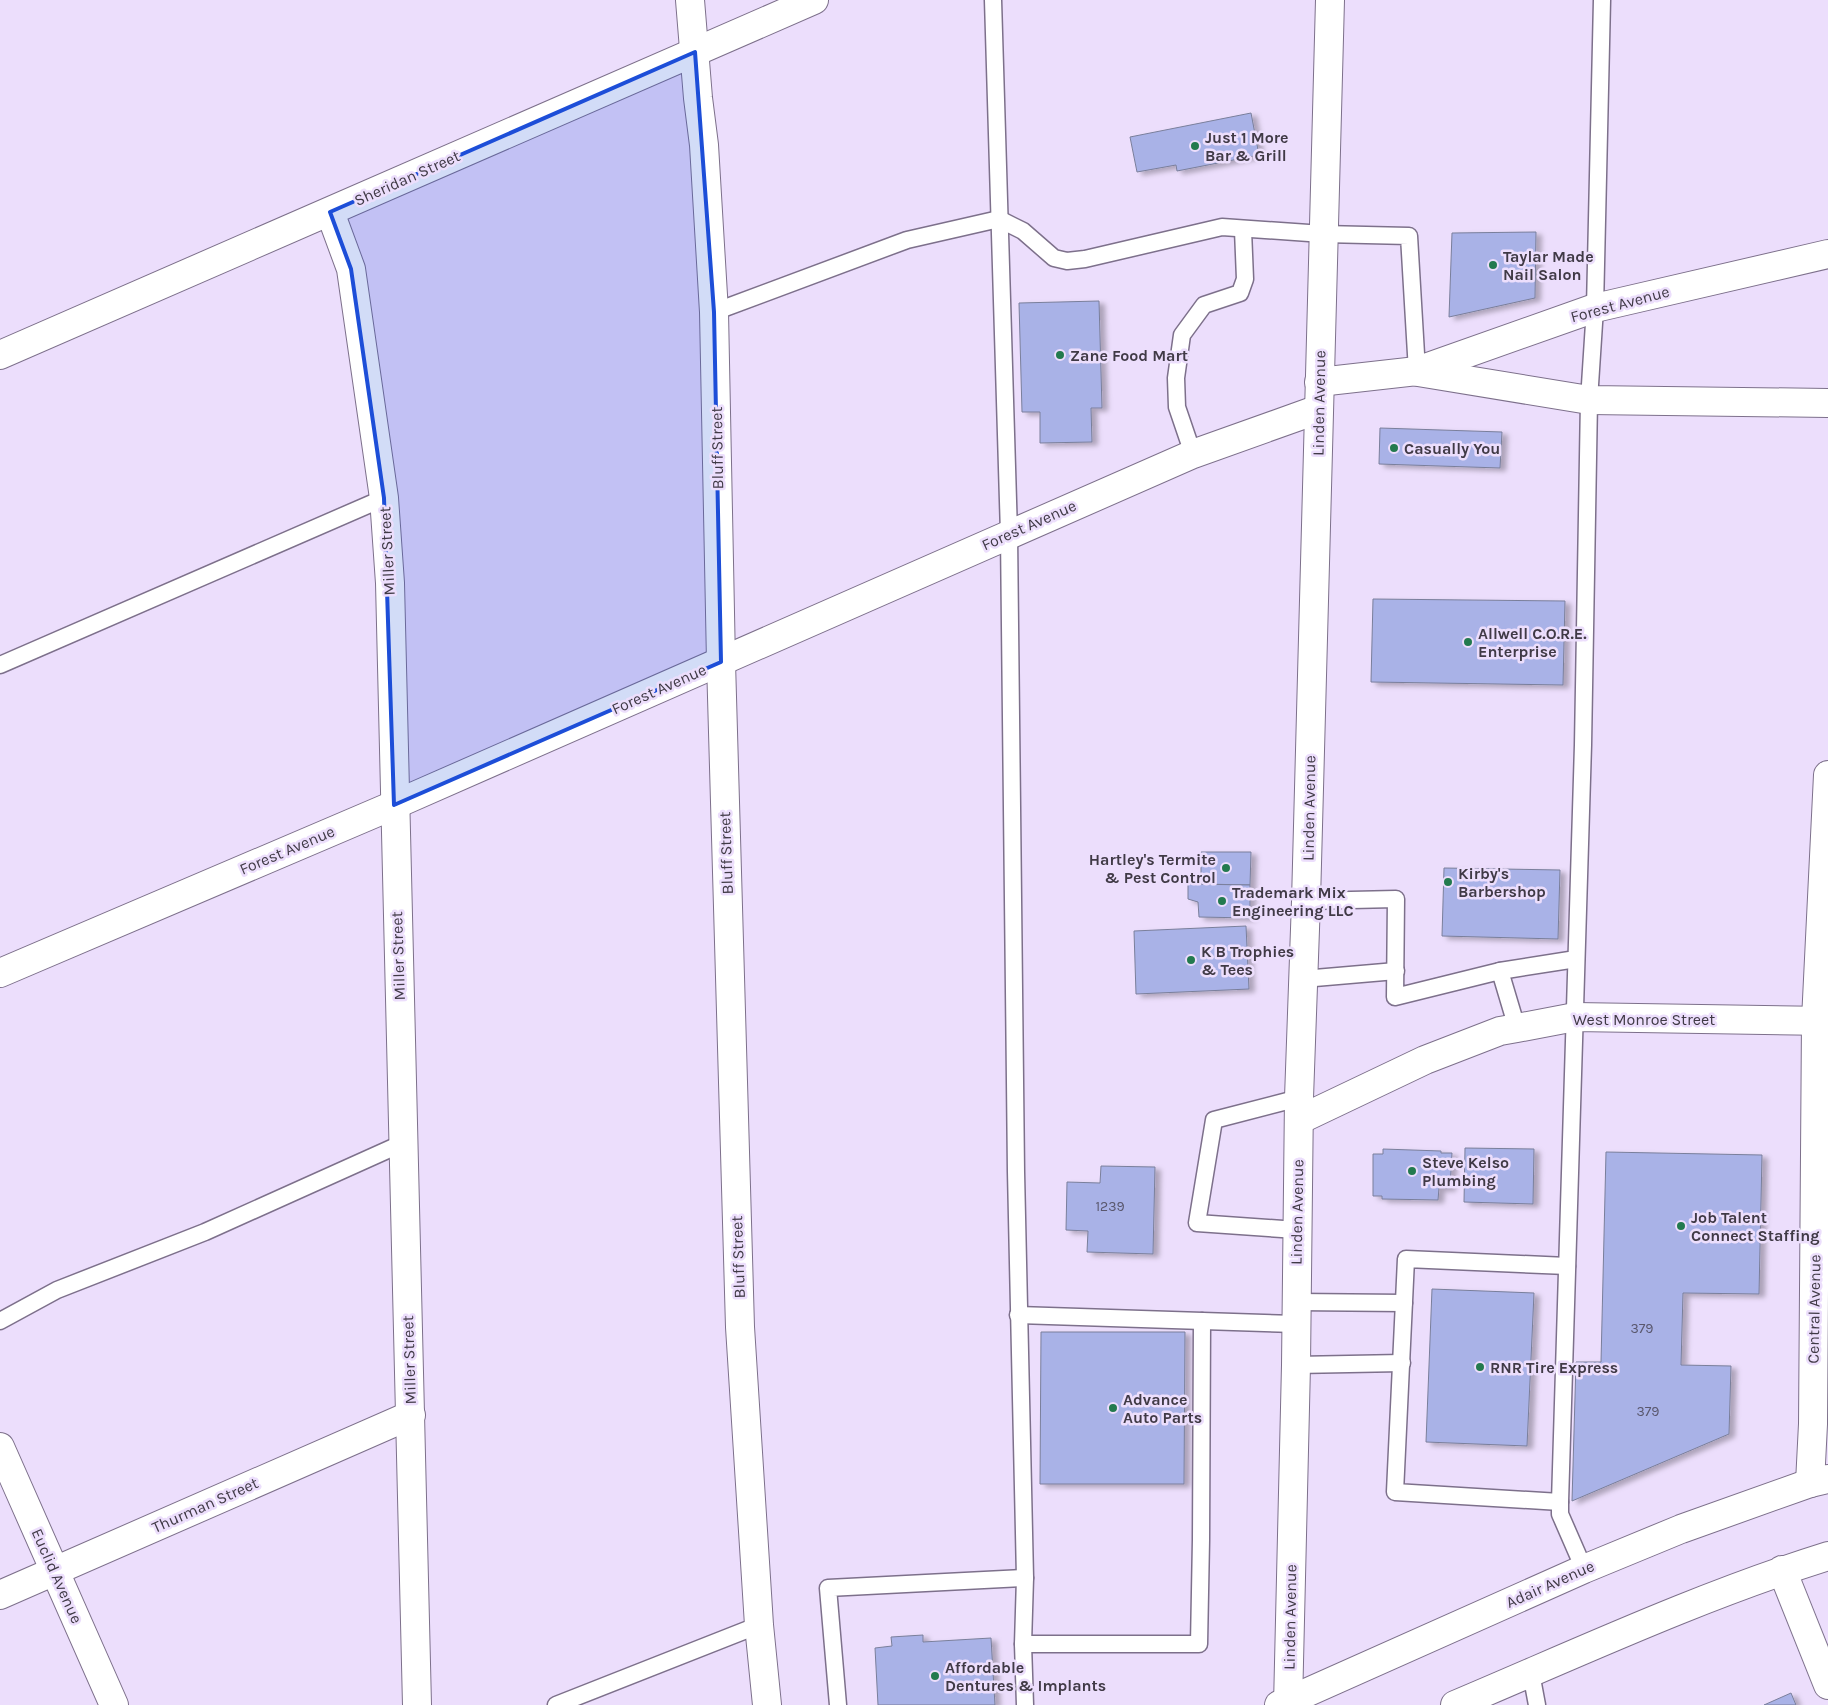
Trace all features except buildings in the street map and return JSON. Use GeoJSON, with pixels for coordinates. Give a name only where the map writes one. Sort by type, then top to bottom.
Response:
{"type":"FeatureCollection","features":[{"type":"Feature","properties":{"kind":"street","name":"Bluff Street"},"geometry":{"type":"LineString","coordinates":[[690,0],[704,145],[714,312],[721,662],[740,1327],[759,1624],[767,1705]]}},
{"type":"Feature","properties":{"kind":"street","name":"Sheridan Street"},"geometry":{"type":"LineString","coordinates":[[0,355],[814,0]]}},
{"type":"Feature","properties":{"kind":"street","name":"Linden Avenue"},"geometry":{"type":"LineString","coordinates":[[1285,1704],[1296,1366],[1299,1109],[1330,0]]}},
{"type":"Feature","properties":{"kind":"street","name":"Miller Street"},"geometry":{"type":"LineString","coordinates":[[330,212],[350,269],[384,498],[390,583],[394,805],[411,1415],[416,1705]]}},
{"type":"Feature","properties":{"kind":"street","name":"Forest Avenue"},"geometry":{"type":"LineString","coordinates":[[1319,382],[1417,371],[1596,308],[1828,254]]}},
{"type":"Feature","properties":{"kind":"street","name":"Forest Avenue"},"geometry":{"type":"LineString","coordinates":[[1417,371],[1588,400],[1828,403]]}},
{"type":"Feature","properties":{"kind":"street","name":"Forest Avenue"},"geometry":{"type":"LineString","coordinates":[[0,973],[394,805],[1193,454],[1319,409]]}},
{"type":"Feature","properties":{"kind":"street","name":"Central Avenue"},"geometry":{"type":"LineString","coordinates":[[1819,1481],[1812,1424],[1828,775]]}},
{"type":"Feature","properties":{"kind":"street","name":"West Monroe Street"},"geometry":{"type":"LineString","coordinates":[[1299,1109],[1500,1031],[1575,1017],[1822,1021]]}},
{"type":"Feature","properties":{"kind":"street","name":"Thurman Street"},"geometry":{"type":"LineString","coordinates":[[0,1595],[411,1415]]}},
{"type":"Feature","properties":{"kind":"street","name":"Euclid Avenue"},"geometry":{"type":"LineString","coordinates":[[0,1447],[114,1705]]}},
{"type":"Feature","properties":{"kind":"street","name":"Adair Avenue"},"geometry":{"type":"LineString","coordinates":[[1285,1704],[1584,1569],[1681,1529],[1819,1481]]}},
{"type":"Feature","properties":{"kind":"street"},"geometry":{"type":"LineString","coordinates":[[1455,1705],[1689,1604],[1782,1570],[1828,1556]]}},
{"type":"Feature","properties":{"kind":"street"},"geometry":{"type":"LineString","coordinates":[[1782,1570],[1828,1685]]}},
{"type":"Feature","properties":{"kind":"lane"},"geometry":{"type":"LineString","coordinates":[[993,0],[1009,534],[1018,1315],[1025,1578],[1023,1644],[1025,1705]]}},
{"type":"Feature","properties":{"kind":"lane"},"geometry":{"type":"LineString","coordinates":[[1584,1569],[1560,1514],[1560,1502],[1583,745],[1588,400],[1596,308],[1602,0]]}},
{"type":"Feature","properties":{"kind":"lane"},"geometry":{"type":"LineString","coordinates":[[714,312],[907,240],[999,219],[1023,231],[1054,258],[1067,261],[1085,259],[1222,227],[1243,230],[1323,234],[1409,236],[1417,371]]}},
{"type":"Feature","properties":{"kind":"lane"},"geometry":{"type":"LineString","coordinates":[[1193,454],[1177,407],[1176,378],[1182,335],[1204,305],[1240,293],[1245,279],[1243,230]]}},
{"type":"Feature","properties":{"kind":"lane"},"geometry":{"type":"LineString","coordinates":[[0,665],[384,498]]}},
{"type":"Feature","properties":{"kind":"lane"},"geometry":{"type":"LineString","coordinates":[[1306,901],[1396,899],[1395,997],[1500,971],[1576,959]]}},
{"type":"Feature","properties":{"kind":"lane"},"geometry":{"type":"LineString","coordinates":[[1304,979],[1396,971]]}},
{"type":"Feature","properties":{"kind":"lane"},"geometry":{"type":"LineString","coordinates":[[1500,971],[1517,1028]]}},
{"type":"Feature","properties":{"kind":"lane"},"geometry":{"type":"LineString","coordinates":[[1297,1230],[1197,1223],[1214,1120],[1299,1109]]}},
{"type":"Feature","properties":{"kind":"lane"},"geometry":{"type":"LineString","coordinates":[[0,1321],[57,1290],[205,1232],[403,1143]]}},
{"type":"Feature","properties":{"kind":"lane"},"geometry":{"type":"LineString","coordinates":[[1560,1502],[1395,1492],[1406,1260],[1567,1266]]}},
{"type":"Feature","properties":{"kind":"lane"},"geometry":{"type":"LineString","coordinates":[[1018,1315],[1202,1321],[1404,1303]]}},
{"type":"Feature","properties":{"kind":"lane"},"geometry":{"type":"LineString","coordinates":[[1023,1644],[1199,1644],[1202,1321]]}},
{"type":"Feature","properties":{"kind":"lane"},"geometry":{"type":"LineString","coordinates":[[1296,1366],[1402,1362]]}},
{"type":"Feature","properties":{"kind":"lane"},"geometry":{"type":"LineString","coordinates":[[838,1705],[828,1588],[1025,1578]]}},
{"type":"Feature","properties":{"kind":"lane"},"geometry":{"type":"LineString","coordinates":[[556,1705],[759,1624]]}},
{"type":"Feature","properties":{"kind":"lane"},"geometry":{"type":"LineString","coordinates":[[1531,1673],[1538,1705]]}},
{"type":"Feature","properties":{"kind":"highlighted area"},"geometry":{"type":"Polygon","coordinates":[[[695,52],[714,312],[721,662],[394,805],[384,498],[351,269],[330,212],[695,52]]]}},
{"type":"Feature","properties":{"kind":"place","name":"Just 1 More Bar & Grill"},"geometry":{"type":"Point","coordinates":[1195,146]}},
{"type":"Feature","properties":{"kind":"place","name":"Taylar Made Nail Salon"},"geometry":{"type":"Point","coordinates":[1493,265]}},
{"type":"Feature","properties":{"kind":"place","name":"Zane Food Mart"},"geometry":{"type":"Point","coordinates":[1060,355]}},
{"type":"Feature","properties":{"kind":"place","name":"Casually You"},"geometry":{"type":"Point","coordinates":[1394,448]}},
{"type":"Feature","properties":{"kind":"place","name":"Allwell C.O.R.E. Enterprise"},"geometry":{"type":"Point","coordinates":[1468,642]}},
{"type":"Feature","properties":{"kind":"place","name":"Hartley's Termite & Pest Control"},"geometry":{"type":"Point","coordinates":[1226,868]}},
{"type":"Feature","properties":{"kind":"place","name":"Kirby's Barbershop"},"geometry":{"type":"Point","coordinates":[1448,882]}},
{"type":"Feature","properties":{"kind":"place","name":"Trademark Mix Engineering LLC"},"geometry":{"type":"Point","coordinates":[1222,901]}},
{"type":"Feature","properties":{"kind":"place","name":"K B Trophies & Tees"},"geometry":{"type":"Point","coordinates":[1191,960]}},
{"type":"Feature","properties":{"kind":"place","name":"Steve Kelso Plumbing"},"geometry":{"type":"Point","coordinates":[1412,1171]}},
{"type":"Feature","properties":{"kind":"place","name":"Job Talent Connect Staffing"},"geometry":{"type":"Point","coordinates":[1681,1226]}},
{"type":"Feature","properties":{"kind":"place","name":"RNR Tire Express"},"geometry":{"type":"Point","coordinates":[1480,1367]}},
{"type":"Feature","properties":{"kind":"place","name":"Advance Auto Parts"},"geometry":{"type":"Point","coordinates":[1113,1408]}},
{"type":"Feature","properties":{"kind":"place","name":"Affordable Dentures & Implants"},"geometry":{"type":"Point","coordinates":[935,1676]}}]}
